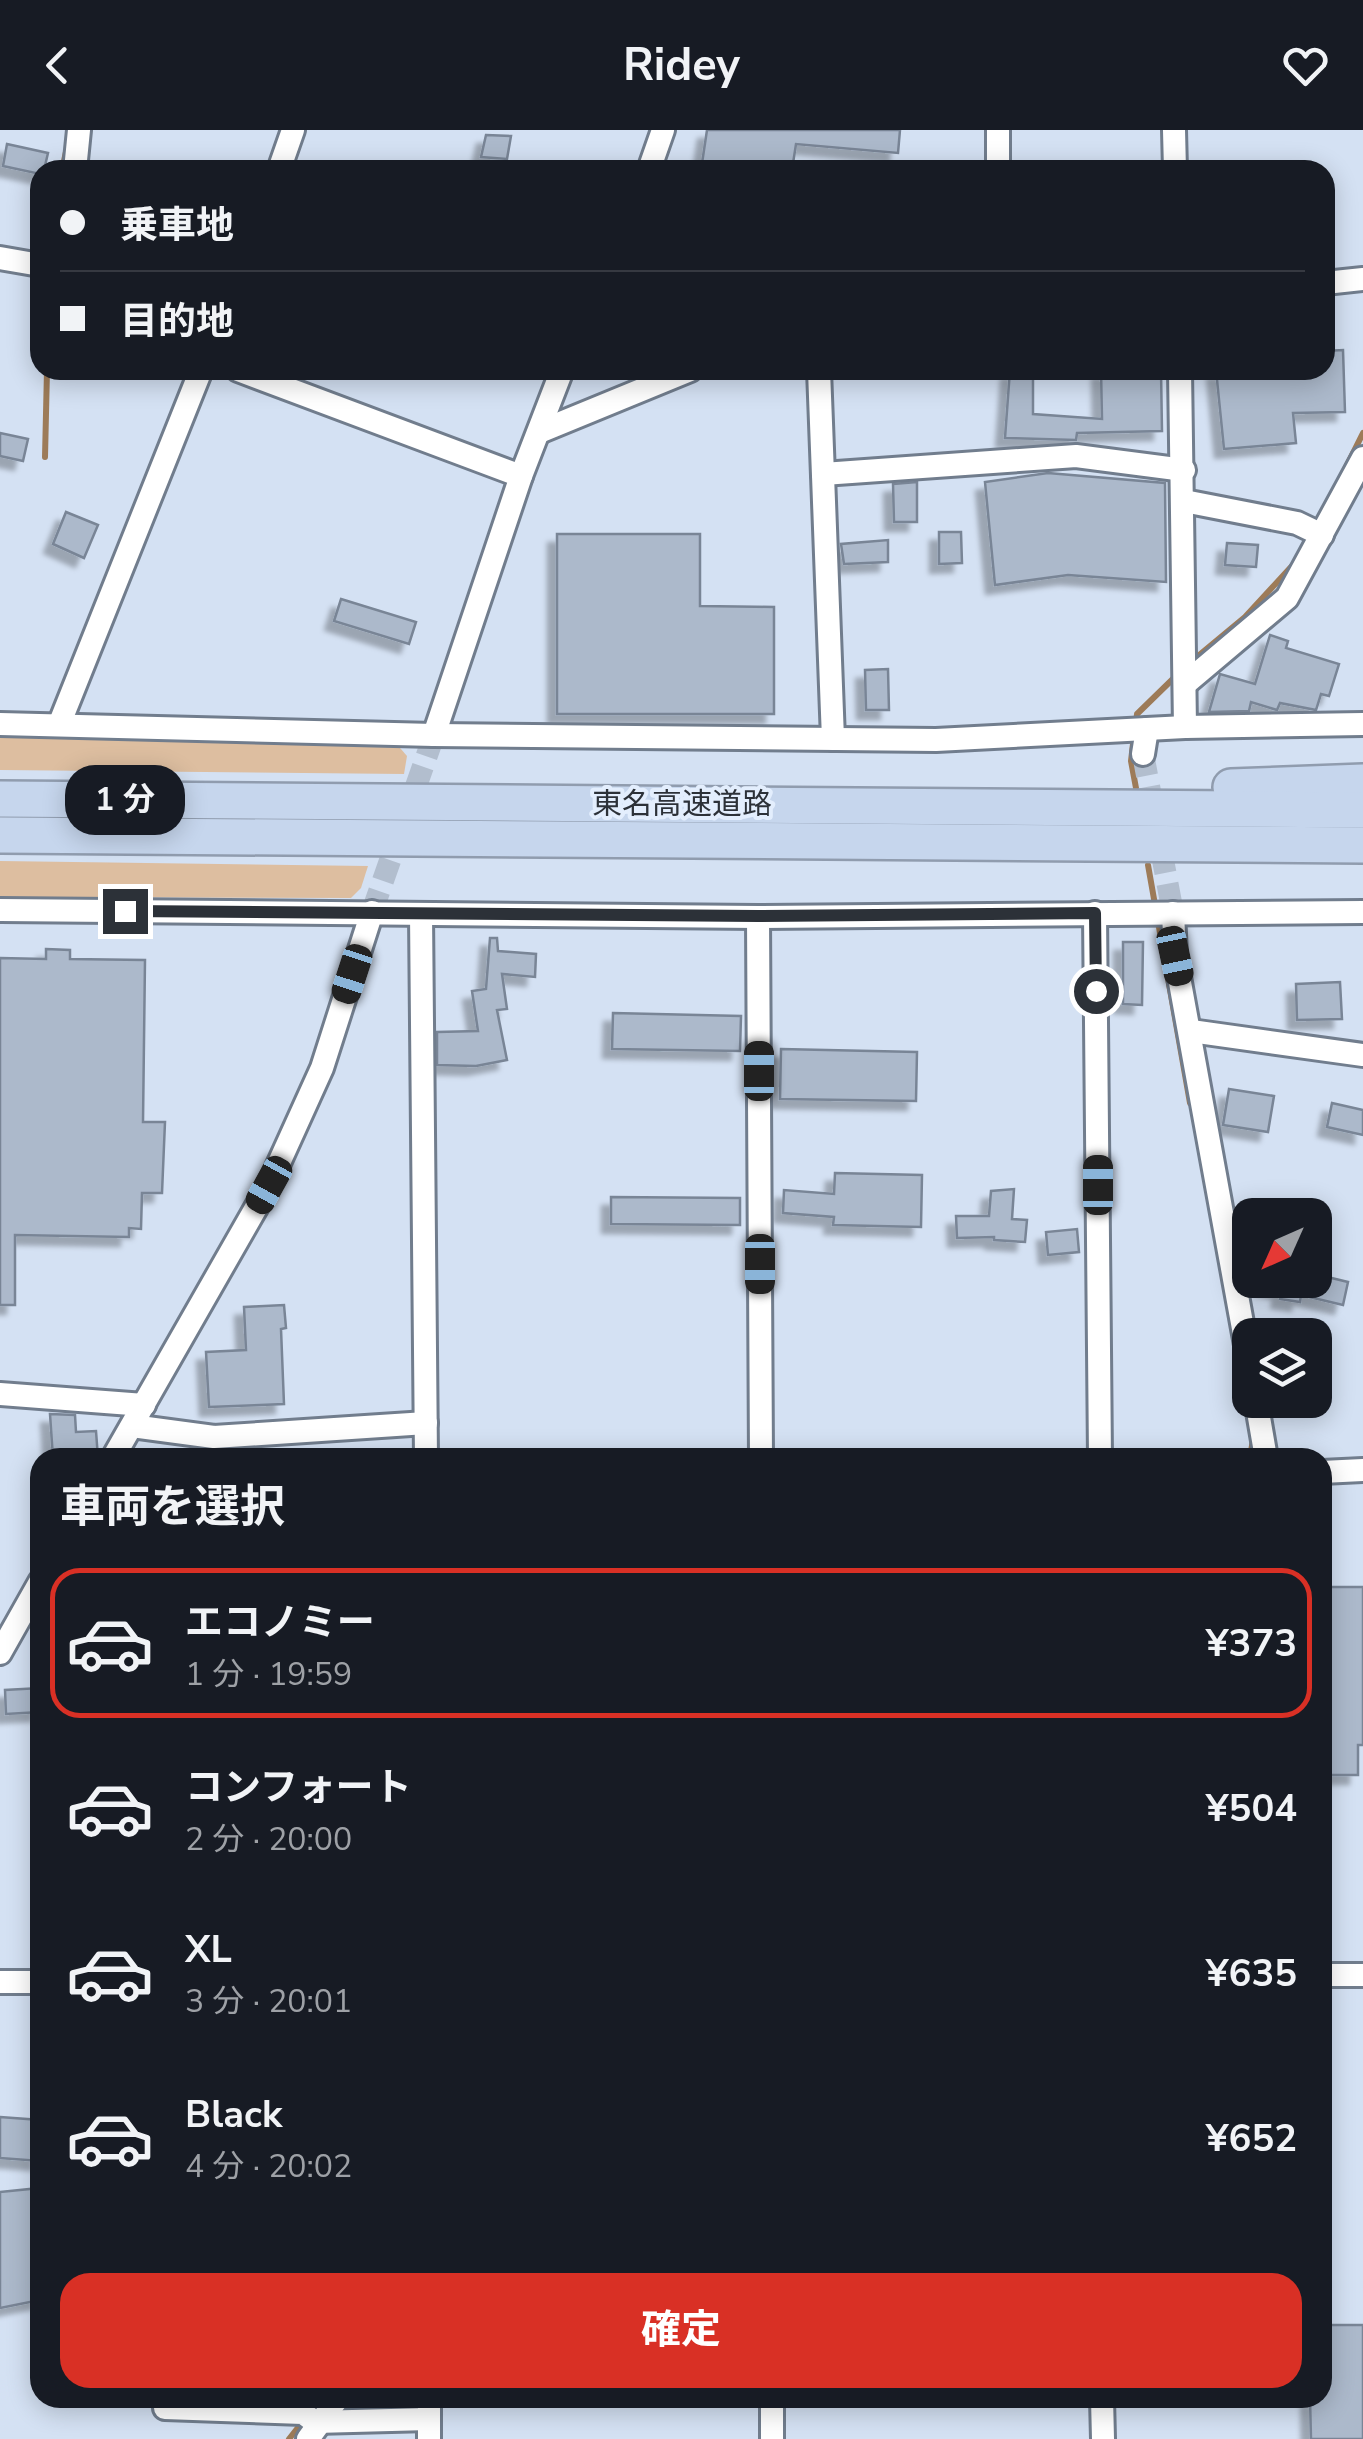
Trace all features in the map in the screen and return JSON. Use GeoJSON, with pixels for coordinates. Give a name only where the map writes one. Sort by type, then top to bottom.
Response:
{"type":"FeatureCollection","features":[{"type":"Feature","properties":{"kind":"highway"},"geometry":{"type":"LineString","coordinates":[[840,805],[1363,782]]}},
{"type":"Feature","properties":{"kind":"highway","name":"東名高速道路"},"geometry":{"type":"LineString","coordinates":[[0,799],[1363,810]]}},
{"type":"Feature","properties":{"kind":"highway","name":"東名高速道路"},"geometry":{"type":"LineString","coordinates":[[0,835],[1363,845]]}},
{"type":"Feature","properties":{"kind":"street"},"geometry":{"type":"LineString","coordinates":[[76,160],[79,130]]}},
{"type":"Feature","properties":{"kind":"street"},"geometry":{"type":"LineString","coordinates":[[282,160],[293,130]]}},
{"type":"Feature","properties":{"kind":"street"},"geometry":{"type":"LineString","coordinates":[[652,160],[663,130]]}},
{"type":"Feature","properties":{"kind":"street"},"geometry":{"type":"LineString","coordinates":[[998,130],[998,160]]}},
{"type":"Feature","properties":{"kind":"street"},"geometry":{"type":"LineString","coordinates":[[1174,130],[1175,160]]}},
{"type":"Feature","properties":{"kind":"street"},"geometry":{"type":"LineString","coordinates":[[0,258],[30,264]]}},
{"type":"Feature","properties":{"kind":"street"},"geometry":{"type":"LineString","coordinates":[[1335,282],[1363,279]]}},
{"type":"Feature","properties":{"kind":"street"},"geometry":{"type":"LineString","coordinates":[[59,725],[197,380]]}},
{"type":"Feature","properties":{"kind":"street"},"geometry":{"type":"LineString","coordinates":[[265,380],[521,476]]}},
{"type":"Feature","properties":{"kind":"street"},"geometry":{"type":"LineString","coordinates":[[434,735],[521,476],[558,380]]}},
{"type":"Feature","properties":{"kind":"street"},"geometry":{"type":"LineString","coordinates":[[540,432],[666,380]]}},
{"type":"Feature","properties":{"kind":"street"},"geometry":{"type":"LineString","coordinates":[[819,380],[832,739]]}},
{"type":"Feature","properties":{"kind":"street"},"geometry":{"type":"LineString","coordinates":[[1180,380],[1185,726]]}},
{"type":"Feature","properties":{"kind":"street"},"geometry":{"type":"LineString","coordinates":[[823,474],[1076,456],[1184,470]]}},
{"type":"Feature","properties":{"kind":"street"},"geometry":{"type":"LineString","coordinates":[[1185,683],[1287,598],[1314,531],[1363,458]]}},
{"type":"Feature","properties":{"kind":"street"},"geometry":{"type":"LineString","coordinates":[[1184,501],[1314,531]]}},
{"type":"Feature","properties":{"kind":"street"},"geometry":{"type":"LineString","coordinates":[[0,724],[434,735],[936,740],[1185,726],[1363,724]]}},
{"type":"Feature","properties":{"kind":"street"},"geometry":{"type":"LineString","coordinates":[[1137,729],[1143,754]]}},
{"type":"Feature","properties":{"kind":"street"},"geometry":{"type":"LineString","coordinates":[[0,910],[758,916],[1363,912]]}},
{"type":"Feature","properties":{"kind":"street"},"geometry":{"type":"LineString","coordinates":[[119,1448],[269,1185],[322,1068],[372,912]]}},
{"type":"Feature","properties":{"kind":"street"},"geometry":{"type":"LineString","coordinates":[[1095,913],[1100,1448]]}},
{"type":"Feature","properties":{"kind":"street"},"geometry":{"type":"LineString","coordinates":[[422,914],[426,1448]]}},
{"type":"Feature","properties":{"kind":"street"},"geometry":{"type":"LineString","coordinates":[[1170,914],[1241,1318]]}},
{"type":"Feature","properties":{"kind":"street"},"geometry":{"type":"LineString","coordinates":[[758,916],[760,1448]]}},
{"type":"Feature","properties":{"kind":"street"},"geometry":{"type":"LineString","coordinates":[[1191,1031],[1363,1055]]}},
{"type":"Feature","properties":{"kind":"street"},"geometry":{"type":"LineString","coordinates":[[0,1394],[138,1416],[214,1437],[426,1422]]}},
{"type":"Feature","properties":{"kind":"street"},"geometry":{"type":"LineString","coordinates":[[1259,1418],[1264,1448]]}},
{"type":"Feature","properties":{"kind":"street"},"geometry":{"type":"LineString","coordinates":[[1332,1472],[1363,1470]]}},
{"type":"Feature","properties":{"kind":"street"},"geometry":{"type":"LineString","coordinates":[[0,1653],[30,1600]]}},
{"type":"Feature","properties":{"kind":"street"},"geometry":{"type":"LineString","coordinates":[[1332,1975],[1363,1975]]}},
{"type":"Feature","properties":{"kind":"street"},"geometry":{"type":"LineString","coordinates":[[0,1982],[30,1982]]}},
{"type":"Feature","properties":{"kind":"street"},"geometry":{"type":"LineString","coordinates":[[165,2408],[312,2424],[429,2419]]}},
{"type":"Feature","properties":{"kind":"street"},"geometry":{"type":"LineString","coordinates":[[772,2408],[772,2439]]}},
{"type":"Feature","properties":{"kind":"street"},"geometry":{"type":"LineString","coordinates":[[1102,2408],[1102,2439]]}},
{"type":"Feature","properties":{"kind":"shaded area"},"geometry":{"type":"Polygon","coordinates":[[[0,735],[394,741],[407,756],[404,774],[0,770],[0,735]]]}},
{"type":"Feature","properties":{"kind":"shaded area"},"geometry":{"type":"Polygon","coordinates":[[[0,861],[368,866],[361,888],[351,898],[0,897],[0,861]]]}},
{"type":"Feature","properties":{"kind":"building"},"geometry":{"type":"Polygon","coordinates":[[[707,130],[900,130],[898,153],[796,144],[794,160],[702,160],[707,130]]]}},
{"type":"Feature","properties":{"kind":"building"},"geometry":{"type":"Polygon","coordinates":[[[486,135],[511,136],[507,159],[481,157],[486,135]]]}},
{"type":"Feature","properties":{"kind":"building"},"geometry":{"type":"Polygon","coordinates":[[[7,144],[48,153],[46,160],[30,160],[30,172],[3,166],[7,144]]]}},
{"type":"Feature","properties":{"kind":"building"},"geometry":{"type":"Polygon","coordinates":[[[1335,350],[1343,350],[1345,412],[1293,413],[1296,443],[1224,449],[1217,380],[1335,380],[1335,350]]]}},
{"type":"Feature","properties":{"kind":"building"},"geometry":{"type":"Polygon","coordinates":[[[1009,380],[1033,380],[1033,414],[1102,419],[1101,380],[1161,380],[1162,431],[1077,433],[1076,440],[1005,438],[1009,380]]]}},
{"type":"Feature","properties":{"kind":"building"},"geometry":{"type":"Polygon","coordinates":[[[0,433],[28,439],[23,461],[0,456],[0,433]]]}},
{"type":"Feature","properties":{"kind":"building"},"geometry":{"type":"Polygon","coordinates":[[[1048,473],[1165,483],[1166,582],[1068,575],[995,585],[985,482],[1048,473]]]}},
{"type":"Feature","properties":{"kind":"building"},"geometry":{"type":"Polygon","coordinates":[[[917,482],[917,522],[894,522],[893,484],[917,482]]]}},
{"type":"Feature","properties":{"kind":"building"},"geometry":{"type":"Polygon","coordinates":[[[66,512],[98,525],[84,558],[53,544],[66,512]]]}},
{"type":"Feature","properties":{"kind":"building"},"geometry":{"type":"Polygon","coordinates":[[[939,532],[961,532],[962,563],[939,564],[939,532]]]}},
{"type":"Feature","properties":{"kind":"building"},"geometry":{"type":"Polygon","coordinates":[[[557,534],[700,534],[700,606],[774,607],[774,714],[557,714],[557,534]]]}},
{"type":"Feature","properties":{"kind":"building"},"geometry":{"type":"Polygon","coordinates":[[[888,540],[888,562],[844,564],[841,544],[888,540]]]}},
{"type":"Feature","properties":{"kind":"building"},"geometry":{"type":"Polygon","coordinates":[[[1227,543],[1258,545],[1256,567],[1225,565],[1227,543]]]}},
{"type":"Feature","properties":{"kind":"building"},"geometry":{"type":"Polygon","coordinates":[[[341,599],[416,622],[409,644],[334,621],[341,599]]]}},
{"type":"Feature","properties":{"kind":"building"},"geometry":{"type":"Polygon","coordinates":[[[1270,635],[1288,641],[1286,648],[1339,664],[1329,696],[1321,694],[1316,710],[1280,703],[1277,710],[1251,702],[1249,711],[1209,712],[1220,674],[1255,684],[1270,635]]]}},
{"type":"Feature","properties":{"kind":"building"},"geometry":{"type":"Polygon","coordinates":[[[888,669],[889,710],[866,710],[865,670],[888,669]]]}},
{"type":"Feature","properties":{"kind":"building"},"geometry":{"type":"Polygon","coordinates":[[[490,938],[497,938],[498,951],[536,954],[535,977],[502,974],[507,1009],[497,1010],[507,1060],[476,1066],[437,1065],[437,1032],[478,1031],[472,991],[486,989],[490,938]]]}},
{"type":"Feature","properties":{"kind":"building"},"geometry":{"type":"Polygon","coordinates":[[[1123,942],[1143,942],[1142,1005],[1123,1004],[1123,942]]]}},
{"type":"Feature","properties":{"kind":"building"},"geometry":{"type":"Polygon","coordinates":[[[46,949],[70,950],[70,959],[145,960],[143,1122],[165,1122],[162,1193],[142,1193],[141,1229],[129,1228],[129,1237],[15,1235],[15,1305],[0,1305],[0,958],[46,959],[46,949]]]}},
{"type":"Feature","properties":{"kind":"building"},"geometry":{"type":"Polygon","coordinates":[[[1340,982],[1342,1019],[1297,1020],[1296,984],[1340,982]]]}},
{"type":"Feature","properties":{"kind":"building"},"geometry":{"type":"Polygon","coordinates":[[[613,1013],[741,1016],[740,1051],[612,1049],[613,1013]]]}},
{"type":"Feature","properties":{"kind":"building"},"geometry":{"type":"Polygon","coordinates":[[[781,1049],[917,1052],[916,1101],[780,1099],[781,1049]]]}},
{"type":"Feature","properties":{"kind":"building"},"geometry":{"type":"Polygon","coordinates":[[[1229,1089],[1274,1096],[1268,1132],[1223,1125],[1229,1089]]]}},
{"type":"Feature","properties":{"kind":"building"},"geometry":{"type":"Polygon","coordinates":[[[1332,1103],[1363,1110],[1363,1135],[1327,1127],[1332,1103]]]}},
{"type":"Feature","properties":{"kind":"building"},"geometry":{"type":"Polygon","coordinates":[[[835,1173],[922,1175],[921,1227],[833,1225],[834,1217],[783,1213],[784,1190],[834,1194],[835,1173]]]}},
{"type":"Feature","properties":{"kind":"building"},"geometry":{"type":"Polygon","coordinates":[[[1014,1189],[1012,1219],[1027,1220],[1025,1242],[994,1237],[957,1238],[956,1216],[989,1216],[991,1191],[1014,1189]]]}},
{"type":"Feature","properties":{"kind":"building"},"geometry":{"type":"Polygon","coordinates":[[[611,1197],[740,1198],[740,1225],[611,1224],[611,1197]]]}},
{"type":"Feature","properties":{"kind":"building"},"geometry":{"type":"Polygon","coordinates":[[[1077,1229],[1079,1252],[1048,1255],[1046,1232],[1077,1229]]]}},
{"type":"Feature","properties":{"kind":"building"},"geometry":{"type":"Polygon","coordinates":[[[1332,1278],[1348,1282],[1343,1305],[1314,1298],[1332,1298],[1332,1278]]]}},
{"type":"Feature","properties":{"kind":"building"},"geometry":{"type":"Polygon","coordinates":[[[284,1305],[284,1404],[209,1407],[206,1352],[246,1350],[244,1307],[284,1305]]]}},
{"type":"Feature","properties":{"kind":"building"},"geometry":{"type":"Polygon","coordinates":[[[50,1414],[75,1415],[76,1432],[96,1431],[97,1448],[52,1448],[50,1414]]]}},
{"type":"Feature","properties":{"kind":"building"},"geometry":{"type":"Polygon","coordinates":[[[1332,1587],[1363,1587],[1363,1745],[1358,1745],[1358,1775],[1332,1775],[1332,1587]]]}},
{"type":"Feature","properties":{"kind":"building"},"geometry":{"type":"Polygon","coordinates":[[[30,1689],[30,1713],[6,1714],[5,1690],[30,1689]]]}},
{"type":"Feature","properties":{"kind":"building"},"geometry":{"type":"Polygon","coordinates":[[[0,2117],[30,2119],[30,2160],[0,2158],[0,2117]]]}},
{"type":"Feature","properties":{"kind":"building"},"geometry":{"type":"Polygon","coordinates":[[[30,2189],[30,2302],[0,2308],[0,2192],[30,2189]]]}},
{"type":"Feature","properties":{"kind":"building"},"geometry":{"type":"Polygon","coordinates":[[[1332,2325],[1363,2325],[1363,2439],[1311,2439],[1310,2408],[1332,2408],[1332,2325]]]}},
{"type":"Feature","properties":{"kind":"waterway"},"geometry":{"type":"LineString","coordinates":[[64,160],[66,152]]}},
{"type":"Feature","properties":{"kind":"waterway"},"geometry":{"type":"LineString","coordinates":[[45,457],[47,380]]}},
{"type":"Feature","properties":{"kind":"waterway"},"geometry":{"type":"LineString","coordinates":[[1343,473],[1363,433]]}},
{"type":"Feature","properties":{"kind":"waterway"},"geometry":{"type":"LineString","coordinates":[[1192,661],[1245,617],[1291,567]]}},
{"type":"Feature","properties":{"kind":"waterway"},"geometry":{"type":"LineString","coordinates":[[1136,722],[1137,714],[1179,673]]}},
{"type":"Feature","properties":{"kind":"waterway"},"geometry":{"type":"LineString","coordinates":[[1134,735],[1131,761],[1136,788]]}},
{"type":"Feature","properties":{"kind":"waterway"},"geometry":{"type":"LineString","coordinates":[[1148,865],[1190,1103]]}},
{"type":"Feature","properties":{"kind":"waterway"},"geometry":{"type":"LineString","coordinates":[[1252,1448],[1253,1439]]}},
{"type":"Feature","properties":{"kind":"waterway"},"geometry":{"type":"LineString","coordinates":[[289,2439],[304,2420]]}},
{"type":"Feature","properties":{"kind":"tunnel"},"geometry":{"type":"LineString","coordinates":[[372,912],[434,735]]}},
{"type":"Feature","properties":{"kind":"tunnel"},"geometry":{"type":"LineString","coordinates":[[1143,754],[1173,913]]}},
{"type":"Feature","properties":{"kind":"route"},"geometry":{"type":"LineString","coordinates":[[125,911],[758,916],[1095,913],[1096,991]]}}]}
